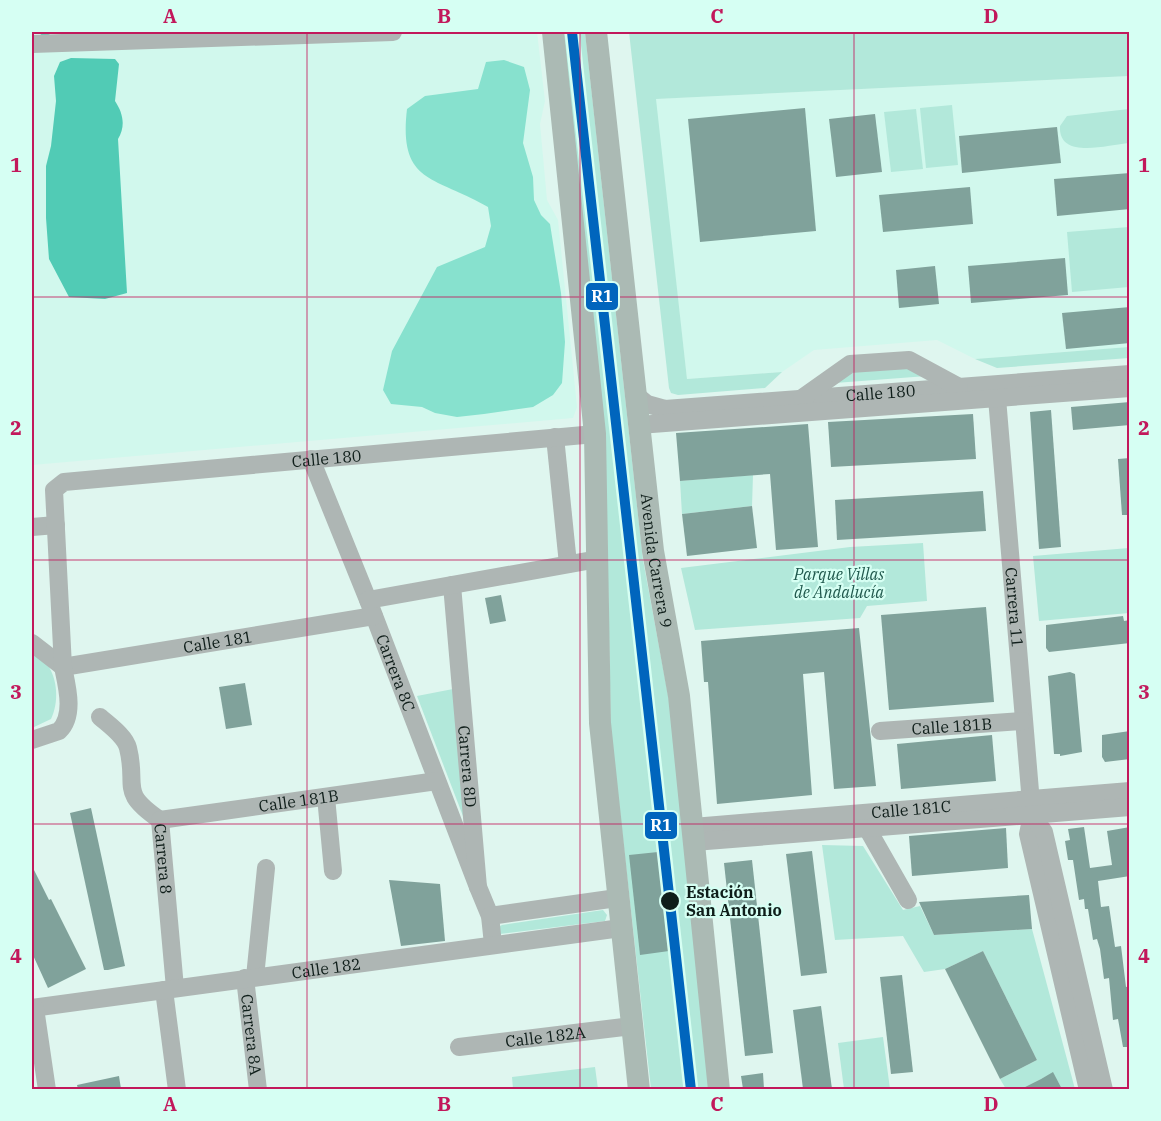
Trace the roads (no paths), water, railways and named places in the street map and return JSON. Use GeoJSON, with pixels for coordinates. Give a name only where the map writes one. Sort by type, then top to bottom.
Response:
{"type":"FeatureCollection","features":[{"type":"Feature","properties":{"kind":"main road"},"geometry":{"type":"LineString","coordinates":[[553,32],[595,434],[600,723],[639,1089]]}},
{"type":"Feature","properties":{"kind":"main road","name":"Avenida Carrera 9"},"geometry":{"type":"LineString","coordinates":[[596,32],[653,551],[679,696],[719,1089]]}},
{"type":"Feature","properties":{"kind":"street"},"geometry":{"type":"LineString","coordinates":[[32,44],[393,32]]}},
{"type":"Feature","properties":{"kind":"street"},"geometry":{"type":"LineString","coordinates":[[801,399],[850,364],[862,363],[909,360],[959,387]]}},
{"type":"Feature","properties":{"kind":"street","name":"Calle 180"},"geometry":{"type":"LineString","coordinates":[[636,395],[647,404],[665,409],[1130,374]]}},
{"type":"Feature","properties":{"kind":"street","name":"Calle 180"},"geometry":{"type":"LineString","coordinates":[[639,425],[1130,388]]}},
{"type":"Feature","properties":{"kind":"street","name":"Carrera 11"},"geometry":{"type":"LineString","coordinates":[[997,398],[1030,807],[1028,834],[1088,1089]]}},
{"type":"Feature","properties":{"kind":"street","name":"Calle 180"},"geometry":{"type":"LineString","coordinates":[[56,525],[54,490],[57,485],[64,482],[595,434]]}},
{"type":"Feature","properties":{"kind":"street"},"geometry":{"type":"LineString","coordinates":[[555,437],[568,564]]}},
{"type":"Feature","properties":{"kind":"street","name":"Carrera 8C"},"geometry":{"type":"LineString","coordinates":[[311,459],[478,886]]}},
{"type":"Feature","properties":{"kind":"street"},"geometry":{"type":"LineString","coordinates":[[32,527],[56,525],[63,667],[67,687],[64,727],[53,734],[32,740]]}},
{"type":"Feature","properties":{"kind":"street","name":"Calle 181"},"geometry":{"type":"LineString","coordinates":[[63,667],[371,608],[452,585],[598,559]]}},
{"type":"Feature","properties":{"kind":"street","name":"Carrera 8D"},"geometry":{"type":"LineString","coordinates":[[452,585],[478,886],[490,916],[493,944]]}},
{"type":"Feature","properties":{"kind":"street"},"geometry":{"type":"LineString","coordinates":[[32,643],[63,667]]}},
{"type":"Feature","properties":{"kind":"street","name":"Carrera 8"},"geometry":{"type":"LineString","coordinates":[[100,717],[128,747],[130,778],[135,798],[141,806],[160,819],[177,1089]]}},
{"type":"Feature","properties":{"kind":"street","name":"Calle 181B"},"geometry":{"type":"LineString","coordinates":[[880,731],[1023,721]]}},
{"type":"Feature","properties":{"kind":"street","name":"Calle 181B"},"geometry":{"type":"LineString","coordinates":[[160,819],[437,782]]}},
{"type":"Feature","properties":{"kind":"street","name":"Calle 181C"},"geometry":{"type":"LineString","coordinates":[[694,834],[1030,807],[1130,791]]}},
{"type":"Feature","properties":{"kind":"street"},"geometry":{"type":"LineString","coordinates":[[326,797],[333,871]]}},
{"type":"Feature","properties":{"kind":"street","name":"Carrera 11"},"geometry":{"type":"LineString","coordinates":[[1030,807],[1044,832],[1104,1089]]}},
{"type":"Feature","properties":{"kind":"street","name":"Calle 181C"},"geometry":{"type":"LineString","coordinates":[[1030,807],[1130,807]]}},
{"type":"Feature","properties":{"kind":"street"},"geometry":{"type":"LineString","coordinates":[[863,821],[908,900]]}},
{"type":"Feature","properties":{"kind":"street","name":"Carrera 8A"},"geometry":{"type":"LineString","coordinates":[[258,1089],[250,978],[266,868]]}},
{"type":"Feature","properties":{"kind":"street"},"geometry":{"type":"LineString","coordinates":[[490,916],[617,898]]}},
{"type":"Feature","properties":{"kind":"street","name":"Calle 182"},"geometry":{"type":"LineString","coordinates":[[33,1008],[621,928]]}},
{"type":"Feature","properties":{"kind":"street"},"geometry":{"type":"LineString","coordinates":[[33,1008],[47,1089]]}},
{"type":"Feature","properties":{"kind":"street","name":"Calle 182A"},"geometry":{"type":"LineString","coordinates":[[459,1047],[632,1026]]}},
{"type":"Feature","properties":{"kind":"waterway"},"geometry":{"type":"LineString","coordinates":[[42,36],[50,32]]}},
{"type":"Feature","properties":{"kind":"place","name":"Estación San Antonio"},"geometry":{"type":"Point","coordinates":[670,901]}},
{"type":"Feature","properties":{"kind":"park label","name":"Parque Villas de Andalucía"},"geometry":{"type":"Point","coordinates":[839,583]}}]}
